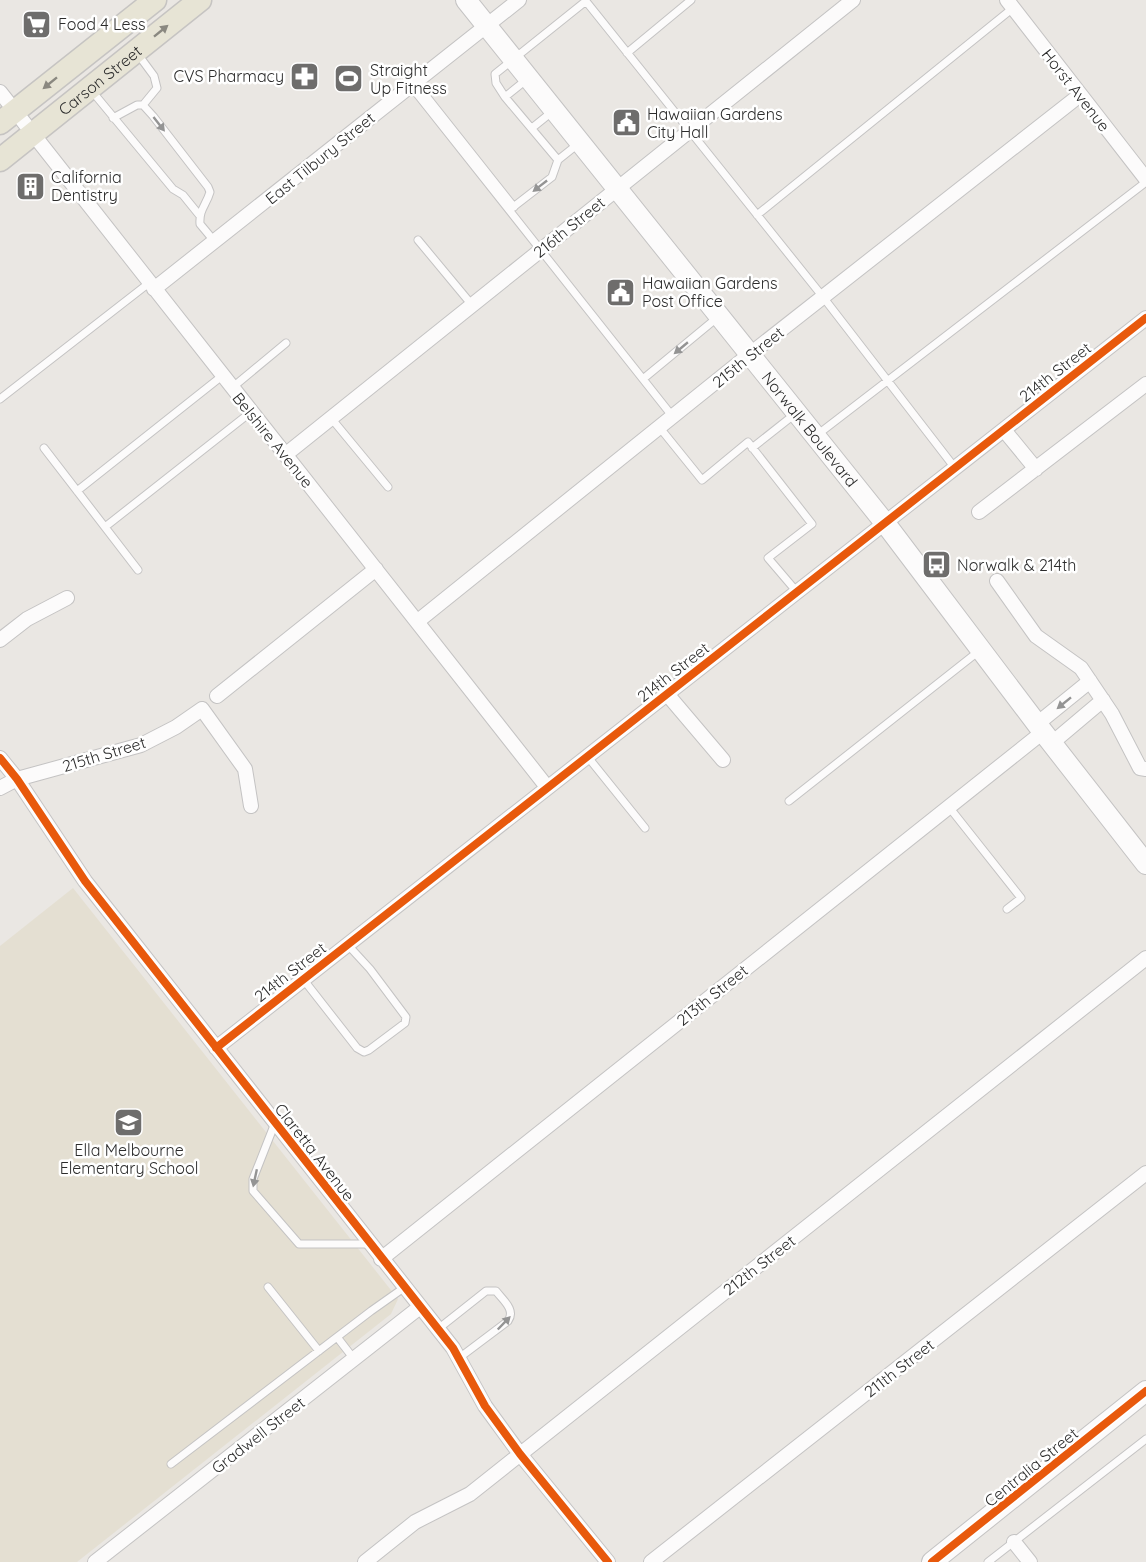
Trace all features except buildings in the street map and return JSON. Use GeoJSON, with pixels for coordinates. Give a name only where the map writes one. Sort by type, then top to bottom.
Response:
{"type":"FeatureCollection","features":[{"type":"Feature","properties":{"kind":"main road","name":"Carson Street"},"geometry":{"type":"LineString","coordinates":[[8,117],[155,0]]}},
{"type":"Feature","properties":{"kind":"main road","name":"Carson Street"},"geometry":{"type":"LineString","coordinates":[[0,160],[200,0]]}},
{"type":"Feature","properties":{"kind":"main road","name":"Norwalk Boulevard"},"geometry":{"type":"LineString","coordinates":[[466,0],[885,523],[1146,864]]}},
{"type":"Feature","properties":{"kind":"main road","name":"Centralia Street"},"geometry":{"type":"LineString","coordinates":[[932,1562],[1146,1391]]}},
{"type":"Feature","properties":{"kind":"street","name":"East Tilbury Street"},"geometry":{"type":"LineString","coordinates":[[152,286],[215,242],[519,0]]}},
{"type":"Feature","properties":{"kind":"street","name":"216th Street"},"geometry":{"type":"LineString","coordinates":[[285,455],[853,0]]}},
{"type":"Feature","properties":{"kind":"street","name":"Horst Avenue"},"geometry":{"type":"LineString","coordinates":[[1010,4],[1146,180]]}},
{"type":"Feature","properties":{"kind":"street","name":"Belshire Avenue"},"geometry":{"type":"LineString","coordinates":[[0,92],[8,117],[33,133],[547,787]]}},
{"type":"Feature","properties":{"kind":"street","name":"215th Street"},"geometry":{"type":"LineString","coordinates":[[418,621],[749,355],[1080,95]]}},
{"type":"Feature","properties":{"kind":"street","name":"214th Street"},"geometry":{"type":"LineString","coordinates":[[216,1048],[1146,318]]}},
{"type":"Feature","properties":{"kind":"street"},"geometry":{"type":"LineString","coordinates":[[979,512],[1146,384]]}},
{"type":"Feature","properties":{"kind":"street"},"geometry":{"type":"LineString","coordinates":[[1004,430],[1036,469]]}},
{"type":"Feature","properties":{"kind":"street"},"geometry":{"type":"LineString","coordinates":[[217,696],[376,569]]}},
{"type":"Feature","properties":{"kind":"street"},"geometry":{"type":"LineString","coordinates":[[997,581],[1036,636],[1081,668],[1104,700],[1140,768],[1146,769]]}},
{"type":"Feature","properties":{"kind":"street"},"geometry":{"type":"LineString","coordinates":[[0,640],[27,619],[67,598]]}},
{"type":"Feature","properties":{"kind":"street"},"geometry":{"type":"LineString","coordinates":[[1044,733],[1090,681]]}},
{"type":"Feature","properties":{"kind":"street"},"geometry":{"type":"LineString","coordinates":[[667,694],[723,760]]}},
{"type":"Feature","properties":{"kind":"street"},"geometry":{"type":"LineString","coordinates":[[1044,733],[1104,700]]}},
{"type":"Feature","properties":{"kind":"street","name":"215th Street"},"geometry":{"type":"LineString","coordinates":[[0,788],[17,779],[141,745],[176,727],[202,709],[245,769],[251,806]]}},
{"type":"Feature","properties":{"kind":"street","name":"213th Street"},"geometry":{"type":"LineString","coordinates":[[381,1259],[1044,733]]}},
{"type":"Feature","properties":{"kind":"street","name":"Claretta Avenue"},"geometry":{"type":"LineString","coordinates":[[0,758],[17,779],[85,881],[438,1329],[459,1358],[485,1406],[520,1454],[608,1562]]}},
{"type":"Feature","properties":{"kind":"street","name":"212th Street"},"geometry":{"type":"LineString","coordinates":[[365,1562],[415,1522],[470,1494],[1146,958]]}},
{"type":"Feature","properties":{"kind":"street","name":"211th Street"},"geometry":{"type":"LineString","coordinates":[[651,1562],[1146,1173]]}},
{"type":"Feature","properties":{"kind":"street","name":"Gradwell Street"},"geometry":{"type":"LineString","coordinates":[[95,1562],[420,1307]]}},
{"type":"Feature","properties":{"kind":"street"},"geometry":{"type":"LineString","coordinates":[[1014,1542],[1030,1562]]}},
{"type":"Feature","properties":{"kind":"lane"},"geometry":{"type":"LineString","coordinates":[[627,53],[691,0]]}},
{"type":"Feature","properties":{"kind":"lane"},"geometry":{"type":"LineString","coordinates":[[558,160],[506,97],[496,83],[495,74],[586,1],[823,297],[956,468]]}},
{"type":"Feature","properties":{"kind":"lane"},"geometry":{"type":"LineString","coordinates":[[758,215],[1010,4]]}},
{"type":"Feature","properties":{"kind":"lane"},"geometry":{"type":"LineString","coordinates":[[136,51],[154,76],[157,88],[143,105]]}},
{"type":"Feature","properties":{"kind":"lane"},"geometry":{"type":"LineString","coordinates":[[506,97],[528,78]]}},
{"type":"Feature","properties":{"kind":"lane"},"geometry":{"type":"LineString","coordinates":[[412,83],[511,208],[540,250],[674,417]]}},
{"type":"Feature","properties":{"kind":"lane"},"geometry":{"type":"LineString","coordinates":[[89,88],[173,189],[183,195],[200,216]]}},
{"type":"Feature","properties":{"kind":"lane"},"geometry":{"type":"LineString","coordinates":[[113,118],[137,105],[143,105]]}},
{"type":"Feature","properties":{"kind":"lane"},"geometry":{"type":"LineString","coordinates":[[143,105],[208,187],[210,192],[201,211],[200,224],[215,242]]}},
{"type":"Feature","properties":{"kind":"lane"},"geometry":{"type":"LineString","coordinates":[[532,128],[554,110]]}},
{"type":"Feature","properties":{"kind":"lane"},"geometry":{"type":"LineString","coordinates":[[511,208],[552,177],[558,160],[580,142]]}},
{"type":"Feature","properties":{"kind":"lane"},"geometry":{"type":"LineString","coordinates":[[815,436],[1146,180]]}},
{"type":"Feature","properties":{"kind":"lane"},"geometry":{"type":"LineString","coordinates":[[418,240],[472,305]]}},
{"type":"Feature","properties":{"kind":"lane"},"geometry":{"type":"LineString","coordinates":[[0,399],[152,286]]}},
{"type":"Feature","properties":{"kind":"lane"},"geometry":{"type":"LineString","coordinates":[[643,379],[718,317]]}},
{"type":"Feature","properties":{"kind":"lane"},"geometry":{"type":"LineString","coordinates":[[232,388],[286,343]]}},
{"type":"Feature","properties":{"kind":"lane"},"geometry":{"type":"LineString","coordinates":[[77,491],[222,376]]}},
{"type":"Feature","properties":{"kind":"lane"},"geometry":{"type":"LineString","coordinates":[[105,527],[251,412]]}},
{"type":"Feature","properties":{"kind":"lane"},"geometry":{"type":"LineString","coordinates":[[752,448],[796,413]]}},
{"type":"Feature","properties":{"kind":"lane"},"geometry":{"type":"LineString","coordinates":[[331,418],[388,487]]}},
{"type":"Feature","properties":{"kind":"lane"},"geometry":{"type":"LineString","coordinates":[[660,428],[702,480],[748,442],[812,524],[768,558],[797,592]]}},
{"type":"Feature","properties":{"kind":"lane"},"geometry":{"type":"LineString","coordinates":[[44,448],[138,570]]}},
{"type":"Feature","properties":{"kind":"lane"},"geometry":{"type":"LineString","coordinates":[[789,801],[981,650]]}},
{"type":"Feature","properties":{"kind":"lane"},"geometry":{"type":"LineString","coordinates":[[587,756],[645,828]]}},
{"type":"Feature","properties":{"kind":"lane"},"geometry":{"type":"LineString","coordinates":[[949,807],[1021,898],[1007,909]]}},
{"type":"Feature","properties":{"kind":"lane"},"geometry":{"type":"LineString","coordinates":[[303,979],[357,1048],[364,1052],[405,1023],[406,1017],[370,969],[347,944]]}},
{"type":"Feature","properties":{"kind":"lane"},"geometry":{"type":"LineString","coordinates":[[275,1123],[253,1179],[253,1191],[299,1244],[369,1244]]}},
{"type":"Feature","properties":{"kind":"lane"},"geometry":{"type":"LineString","coordinates":[[268,1287],[319,1351]]}},
{"type":"Feature","properties":{"kind":"lane"},"geometry":{"type":"LineString","coordinates":[[171,1464],[405,1287]]}},
{"type":"Feature","properties":{"kind":"lane"},"geometry":{"type":"LineString","coordinates":[[438,1329],[486,1290],[496,1291],[511,1311],[512,1316],[508,1321],[459,1358]]}},
{"type":"Feature","properties":{"kind":"lane"},"geometry":{"type":"LineString","coordinates":[[337,1337],[354,1359]]}},
{"type":"Feature","properties":{"kind":"lane"},"geometry":{"type":"LineString","coordinates":[[988,1562],[1146,1438]]}},
{"type":"Feature","properties":{"kind":"shaded area","name":"Ella Melbourne Elementary School"},"geometry":{"type":"Polygon","coordinates":[[[73,888],[398,1299],[391,1314],[77,1562],[0,1562],[0,946],[73,888]]]}},
{"type":"Feature","properties":{"kind":"cycle path"},"geometry":{"type":"LineString","coordinates":[[216,1048],[1146,318]]}},
{"type":"Feature","properties":{"kind":"cycle path"},"geometry":{"type":"LineString","coordinates":[[0,758],[17,779],[85,881],[453,1348],[485,1406],[520,1454],[608,1562]]}},
{"type":"Feature","properties":{"kind":"cycle path"},"geometry":{"type":"LineString","coordinates":[[932,1562],[1146,1391]]}},
{"type":"Feature","properties":{"kind":"place","name":"Food 4 Less"},"geometry":{"type":"Point","coordinates":[37,24]}},
{"type":"Feature","properties":{"kind":"place","name":"CVS Pharmacy"},"geometry":{"type":"Point","coordinates":[305,76]}},
{"type":"Feature","properties":{"kind":"place","name":"Straight Up Fitness"},"geometry":{"type":"Point","coordinates":[349,79]}},
{"type":"Feature","properties":{"kind":"place","name":"Hawaiian Gardens City Hall"},"geometry":{"type":"Point","coordinates":[626,123]}},
{"type":"Feature","properties":{"kind":"place","name":"California Dentistry"},"geometry":{"type":"Point","coordinates":[30,186]}},
{"type":"Feature","properties":{"kind":"place","name":"Hawaiian Gardens Post Office"},"geometry":{"type":"Point","coordinates":[621,292]}},
{"type":"Feature","properties":{"kind":"place","name":"Norwalk & 214th"},"geometry":{"type":"Point","coordinates":[936,565]}},
{"type":"Feature","properties":{"kind":"place","name":"Ella Melbourne Elementary School"},"geometry":{"type":"Point","coordinates":[129,1122]}}]}
